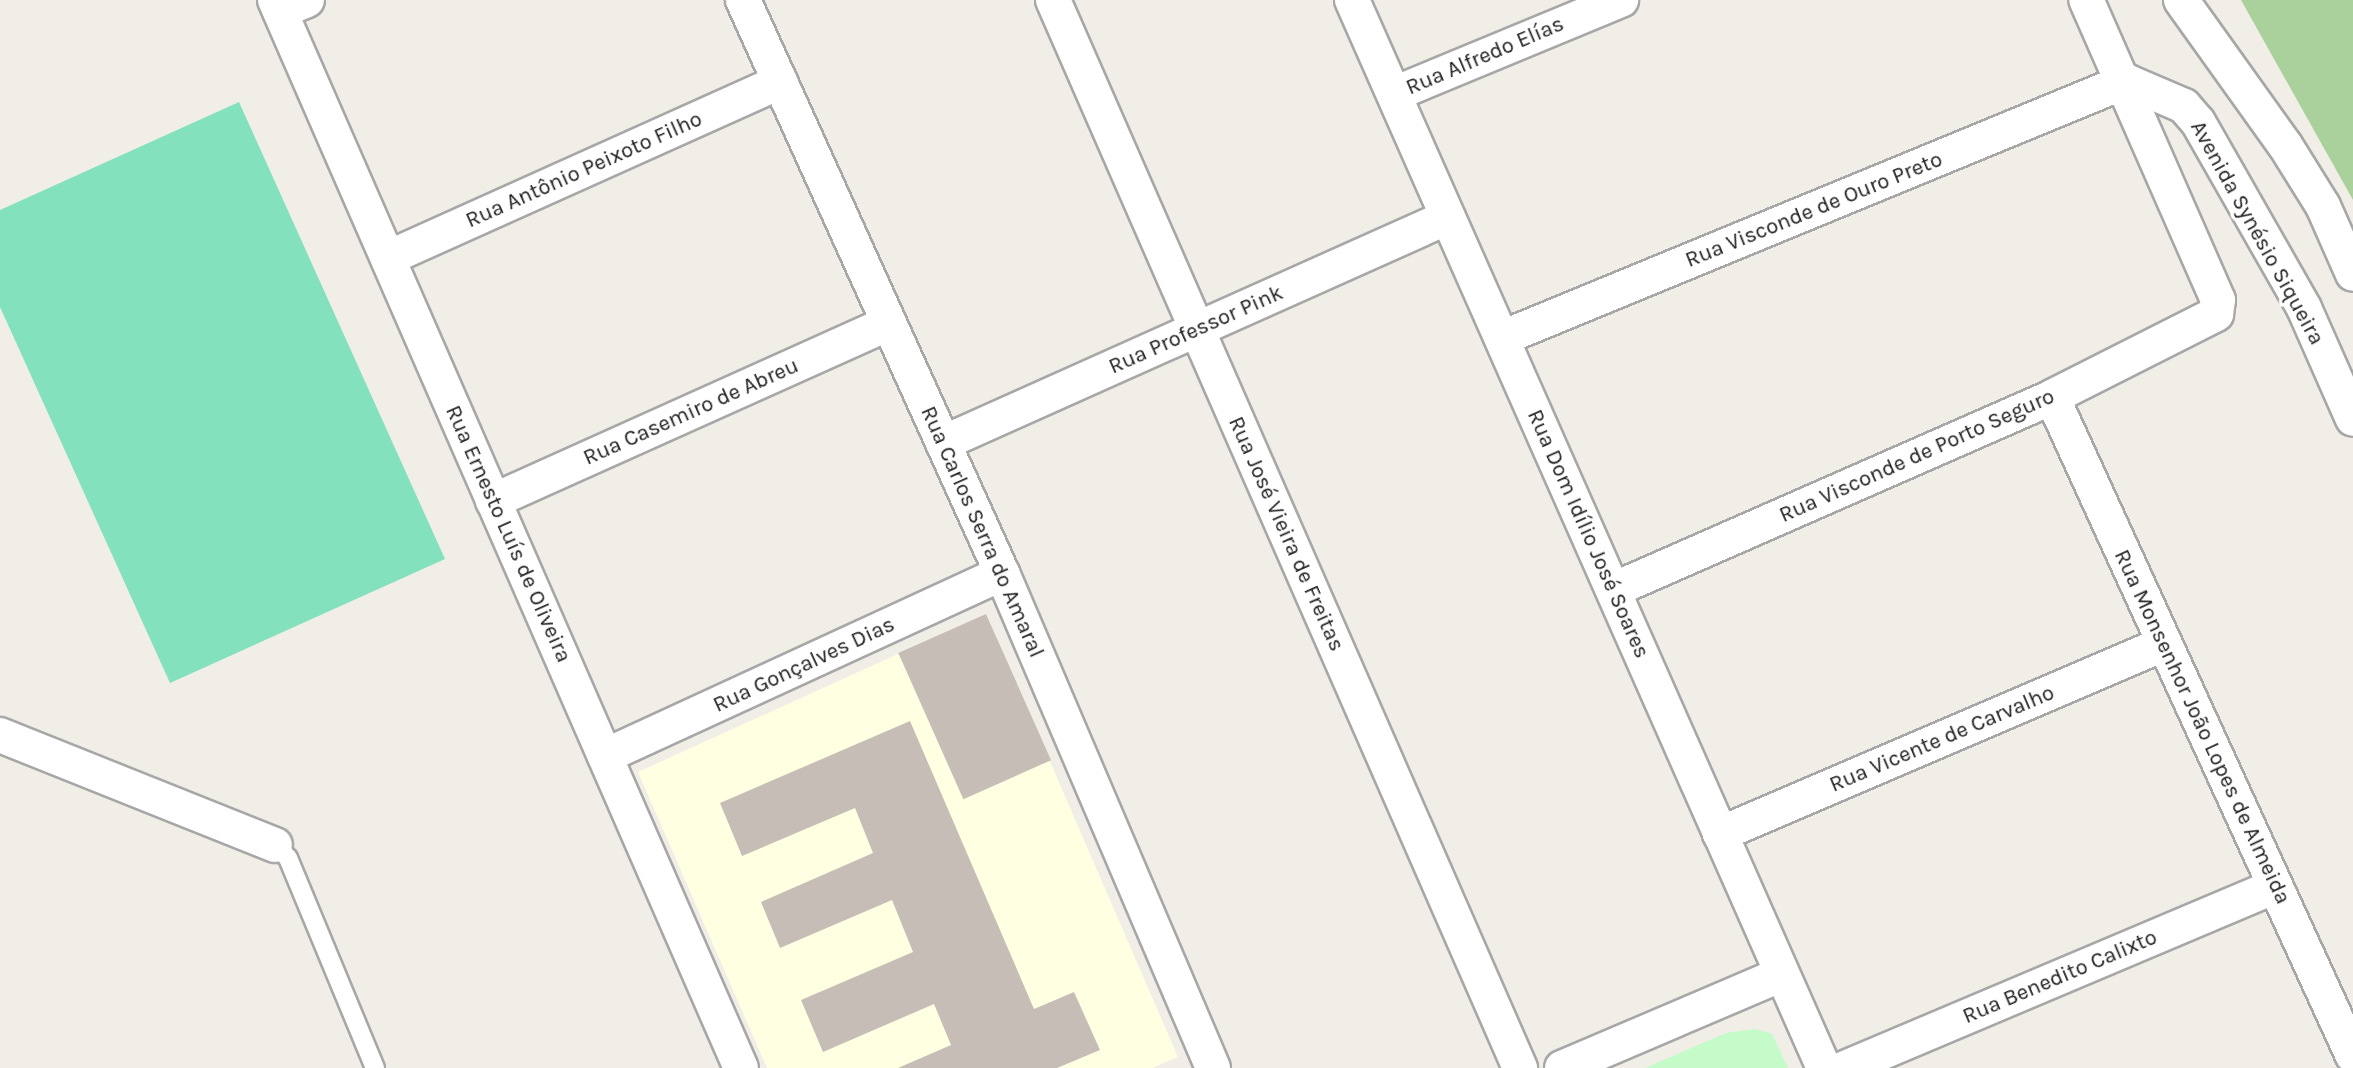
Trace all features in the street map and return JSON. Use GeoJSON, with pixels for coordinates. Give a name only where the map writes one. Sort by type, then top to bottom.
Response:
{"type":"FeatureCollection","features":[{"type":"Feature","properties":{"kind":"street","name":"Rua Carlos Serra do Amaral"},"geometry":{"type":"LineString","coordinates":[[743,0],[1002,573],[1213,1068]]}},
{"type":"Feature","properties":{"kind":"street","name":"Rua José Vieira de Freitas"},"geometry":{"type":"LineString","coordinates":[[1053,0],[1520,1068]]}},
{"type":"Feature","properties":{"kind":"street","name":"Rua Dom Idílio José Soares"},"geometry":{"type":"LineString","coordinates":[[1352,0],[1824,1068]]}},
{"type":"Feature","properties":{"kind":"street","name":"Rua Alfredo Elías"},"geometry":{"type":"LineString","coordinates":[[1394,94],[1621,0]]}},
{"type":"Feature","properties":{"kind":"street"},"geometry":{"type":"LineString","coordinates":[[2086,0],[2126,81]]}},
{"type":"Feature","properties":{"kind":"street"},"geometry":{"type":"LineString","coordinates":[[2181,0],[2285,145],[2323,206],[2353,274]]}},
{"type":"Feature","properties":{"kind":"street","name":"Rua Ernesto Luís de Oliveira"},"geometry":{"type":"LineString","coordinates":[[287,4],[388,258],[741,1068]]}},
{"type":"Feature","properties":{"kind":"street","name":"Rua Visconde de Porto Seguro"},"geometry":{"type":"LineString","coordinates":[[1613,590],[2052,397],[2216,314],[2218,300],[2126,81]]}},
{"type":"Feature","properties":{"kind":"street","name":"Rua Visconde de Ouro Preto"},"geometry":{"type":"LineString","coordinates":[[1502,338],[2126,81]]}},
{"type":"Feature","properties":{"kind":"street","name":"Avenida Synésio Siqueira"},"geometry":{"type":"LineString","coordinates":[[2126,81],[2184,106],[2198,122],[2304,308],[2353,419]]}},
{"type":"Feature","properties":{"kind":"street","name":"Rua Antônio Peixoto Filho"},"geometry":{"type":"LineString","coordinates":[[388,258],[780,82]]}},
{"type":"Feature","properties":{"kind":"street","name":"Rua Professor Pink"},"geometry":{"type":"LineString","coordinates":[[943,443],[1448,217]]}},
{"type":"Feature","properties":{"kind":"street","name":"Rua Casemiro de Abreu"},"geometry":{"type":"LineString","coordinates":[[493,501],[889,323]]}},
{"type":"Feature","properties":{"kind":"street","name":"Rua Monsenhor João Lopes de Almeida"},"geometry":{"type":"LineString","coordinates":[[2052,397],[2353,1056]]}},
{"type":"Feature","properties":{"kind":"street","name":"Rua Gonçalves Dias"},"geometry":{"type":"LineString","coordinates":[[605,756],[1002,573]]}},
{"type":"Feature","properties":{"kind":"street","name":"Rua Vicente de Carvalho"},"geometry":{"type":"LineString","coordinates":[[1720,834],[2164,644]]}},
{"type":"Feature","properties":{"kind":"street"},"geometry":{"type":"LineString","coordinates":[[0,735],[275,845]]}},
{"type":"Feature","properties":{"kind":"street","name":"Rua Benedito Calixto"},"geometry":{"type":"LineString","coordinates":[[1845,1068],[2275,886]]}},
{"type":"Feature","properties":{"kind":"street"},"geometry":{"type":"LineString","coordinates":[[1562,1068],[1782,974]]}},
{"type":"Feature","properties":{"kind":"lane"},"geometry":{"type":"LineString","coordinates":[[275,845],[288,858],[375,1068]]}},
{"type":"Feature","properties":{"kind":"shaded area"},"geometry":{"type":"Polygon","coordinates":[[[986,614],[1178,1057],[1152,1068],[767,1068],[638,772],[986,614]]]}},
{"type":"Feature","properties":{"kind":"green space"},"geometry":{"type":"Polygon","coordinates":[[[2241,0],[2353,0],[2353,200],[2241,0]]]}},
{"type":"Feature","properties":{"kind":"green space"},"geometry":{"type":"Polygon","coordinates":[[[239,102],[445,559],[170,683],[0,307],[0,210],[239,102]]]}},
{"type":"Feature","properties":{"kind":"green space"},"geometry":{"type":"Polygon","coordinates":[[[1755,1029],[1772,1034],[1788,1068],[1645,1068],[1726,1033],[1755,1029]]]}},
{"type":"Feature","properties":{"kind":"building"},"geometry":{"type":"Polygon","coordinates":[[[986,614],[1051,760],[963,799],[898,653],[986,614]]]}},
{"type":"Feature","properties":{"kind":"building"},"geometry":{"type":"Polygon","coordinates":[[[910,721],[1034,1009],[1074,992],[1100,1050],[1057,1068],[898,1068],[951,1045],[934,1004],[823,1052],[801,1000],[913,952],[892,900],[780,948],[761,902],[873,853],[855,808],[742,856],[720,803],[910,721]]]}}]}
